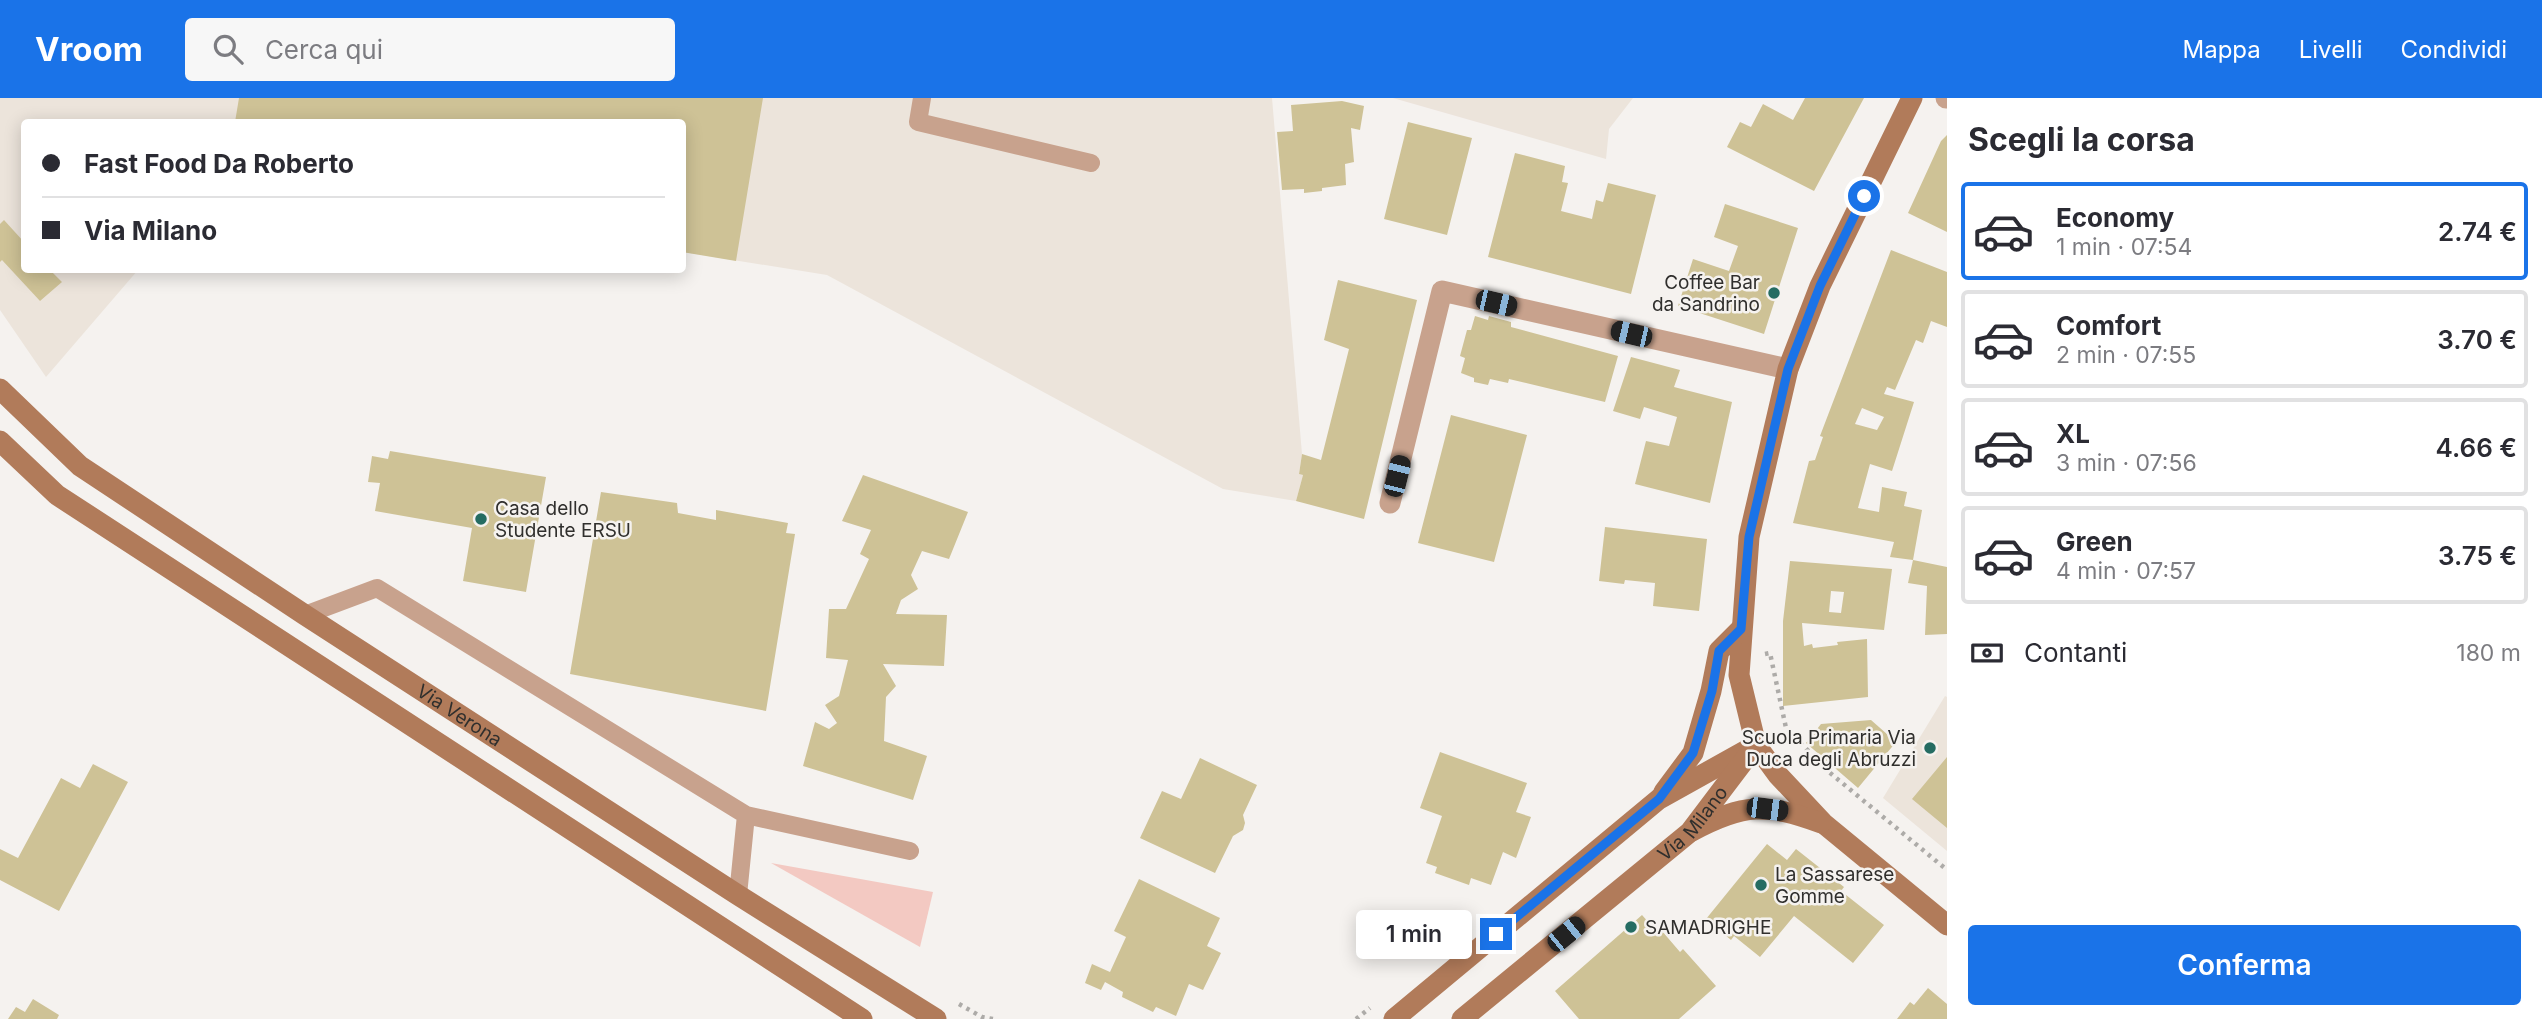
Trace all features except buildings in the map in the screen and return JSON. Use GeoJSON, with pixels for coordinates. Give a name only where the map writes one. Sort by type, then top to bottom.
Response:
{"type":"FeatureCollection","features":[{"type":"Feature","properties":{"kind":"main road"},"geometry":{"type":"LineString","coordinates":[[1912,98],[1820,286],[1788,369],[1749,537],[1739,675],[1756,746],[1777,775],[1824,823],[1947,925]]}},
{"type":"Feature","properties":{"kind":"main road","name":"Via Verona"},"geometry":{"type":"LineString","coordinates":[[0,388],[80,466],[304,615],[738,895],[936,1019]]}},
{"type":"Feature","properties":{"kind":"main road","name":"Via Verona"},"geometry":{"type":"LineString","coordinates":[[0,441],[57,495],[862,1019]]}},
{"type":"Feature","properties":{"kind":"main road"},"geometry":{"type":"LineString","coordinates":[[1659,799],[1693,753],[1712,691],[1719,651],[1741,629]]}},
{"type":"Feature","properties":{"kind":"main road","name":"Via Milano"},"geometry":{"type":"LineString","coordinates":[[1394,1019],[1659,799],[1756,746]]}},
{"type":"Feature","properties":{"kind":"main road","name":"Via Milano"},"geometry":{"type":"LineString","coordinates":[[1462,1019],[1690,832],[1705,809],[1756,746]]}},
{"type":"Feature","properties":{"kind":"main road"},"geometry":{"type":"LineString","coordinates":[[1690,832],[1722,815],[1751,808],[1784,811],[1824,823]]}},
{"type":"Feature","properties":{"kind":"street"},"geometry":{"type":"LineString","coordinates":[[1390,503],[1442,291],[1788,369]]}},
{"type":"Feature","properties":{"kind":"lane"},"geometry":{"type":"LineString","coordinates":[[922,98],[918,122],[1091,163]]}},
{"type":"Feature","properties":{"kind":"lane"},"geometry":{"type":"LineString","coordinates":[[304,615],[377,588],[746,815],[910,851]]}},
{"type":"Feature","properties":{"kind":"lane"},"geometry":{"type":"LineString","coordinates":[[738,895],[746,815]]}},
{"type":"Feature","properties":{"kind":"path"},"geometry":{"type":"LineString","coordinates":[[1770,653],[1786,728],[1829,772],[1947,870]]}},
{"type":"Feature","properties":{"kind":"path"},"geometry":{"type":"LineString","coordinates":[[1356,1019],[1372,1006]]}},
{"type":"Feature","properties":{"kind":"path"},"geometry":{"type":"LineString","coordinates":[[981,1019],[993,1019]]}},
{"type":"Feature","properties":{"kind":"shaded area"},"geometry":{"type":"Polygon","coordinates":[[[0,98],[1272,98],[1302,454],[1299,474],[1303,475],[1296,501],[1223,489],[827,275],[686,252],[686,119],[21,119],[21,273],[135,273],[46,377],[0,310],[0,98]]]}},
{"type":"Feature","properties":{"kind":"shaded area"},"geometry":{"type":"Polygon","coordinates":[[[1393,98],[1633,98],[1609,129],[1606,159],[1393,98]]]}},
{"type":"Feature","properties":{"kind":"shaded area","name":"Scuola Primaria Via Duca degli Abruzzi"},"geometry":{"type":"Polygon","coordinates":[[[1945,696],[1947,697],[1947,851],[1883,798],[1945,696]]]}},
{"type":"Feature","properties":{"kind":"shaded area"},"geometry":{"type":"Polygon","coordinates":[[[771,863],[933,892],[920,947],[771,863]]]}},
{"type":"Feature","properties":{"kind":"place","name":"Coffee Bar da Sandrino"},"geometry":{"type":"Point","coordinates":[1774,293]}},
{"type":"Feature","properties":{"kind":"place","name":"Casa dello Studente ERSU"},"geometry":{"type":"Point","coordinates":[481,519]}},
{"type":"Feature","properties":{"kind":"place","name":"Scuola Primaria Via Duca degli Abruzzi"},"geometry":{"type":"Point","coordinates":[1930,748]}},
{"type":"Feature","properties":{"kind":"place","name":"La Sassarese Gomme"},"geometry":{"type":"Point","coordinates":[1761,885]}},
{"type":"Feature","properties":{"kind":"place","name":"SAMADRIGHE"},"geometry":{"type":"Point","coordinates":[1631,927]}},
{"type":"Feature","properties":{"kind":"route"},"geometry":{"type":"LineString","coordinates":[[1496,934],[1659,799],[1693,753],[1712,691],[1719,651],[1741,629],[1749,537],[1788,369],[1820,286],[1864,196]]}}]}
